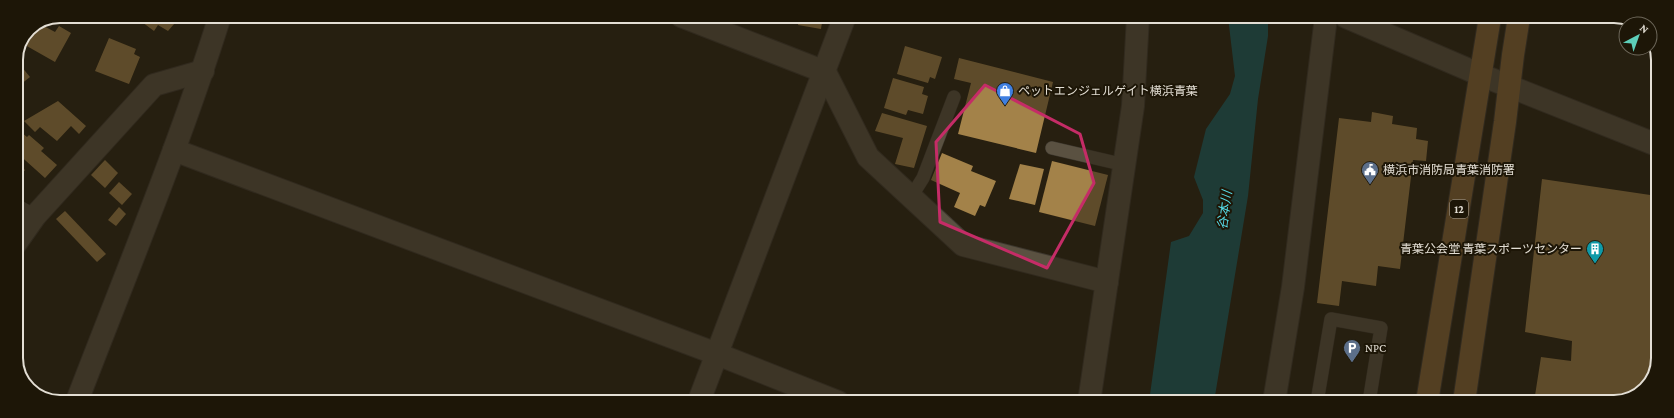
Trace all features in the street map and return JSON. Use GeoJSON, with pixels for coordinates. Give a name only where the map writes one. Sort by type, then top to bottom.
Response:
{"type":"FeatureCollection","features":[{"type":"Feature","properties":{"kind":"main road","name":"12"},"geometry":{"type":"LineString","coordinates":[[1428,395],[1489,23]]}},
{"type":"Feature","properties":{"kind":"main road"},"geometry":{"type":"LineString","coordinates":[[1465,395],[1518,23]]}},
{"type":"Feature","properties":{"kind":"street"},"geometry":{"type":"LineString","coordinates":[[78,395],[174,150],[203,71],[218,23]]}},
{"type":"Feature","properties":{"kind":"street"},"geometry":{"type":"LineString","coordinates":[[702,395],[842,23]]}},
{"type":"Feature","properties":{"kind":"street"},"geometry":{"type":"LineString","coordinates":[[1090,395],[1133,106],[1138,23]]}},
{"type":"Feature","properties":{"kind":"street"},"geometry":{"type":"LineString","coordinates":[[1275,395],[1293,287],[1325,23]]}},
{"type":"Feature","properties":{"kind":"street"},"geometry":{"type":"LineString","coordinates":[[1360,23],[1481,75],[1651,142]]}},
{"type":"Feature","properties":{"kind":"street"},"geometry":{"type":"LineString","coordinates":[[725,24],[825,72],[868,157],[963,245],[1107,282]]}},
{"type":"Feature","properties":{"kind":"street"},"geometry":{"type":"LineString","coordinates":[[23,232],[35,216],[154,85],[203,71]]}},
{"type":"Feature","properties":{"kind":"street"},"geometry":{"type":"LineString","coordinates":[[174,150],[717,354],[820,395]]}},
{"type":"Feature","properties":{"kind":"lane"},"geometry":{"type":"LineString","coordinates":[[911,197],[923,178],[954,97]]}},
{"type":"Feature","properties":{"kind":"lane"},"geometry":{"type":"LineString","coordinates":[[1052,148],[1125,165]]}},
{"type":"Feature","properties":{"kind":"lane"},"geometry":{"type":"LineString","coordinates":[[23,209],[35,216]]}},
{"type":"Feature","properties":{"kind":"lane"},"geometry":{"type":"LineString","coordinates":[[1318,395],[1331,319],[1381,328],[1370,395]]}},
{"type":"Feature","properties":{"kind":"highlighted area"},"geometry":{"type":"Polygon","coordinates":[[[985,85],[1080,134],[1094,183],[1047,268],[940,222],[936,142],[985,85]]]}},
{"type":"Feature","properties":{"kind":"water","name":"谷本川"},"geometry":{"type":"Polygon","coordinates":[[[1229,23],[1268,23],[1268,36],[1258,99],[1248,196],[1215,395],[1150,395],[1171,242],[1189,236],[1203,213],[1203,200],[1194,177],[1206,129],[1230,94],[1235,76],[1229,23]]]}},
{"type":"Feature","properties":{"kind":"building"},"geometry":{"type":"Polygon","coordinates":[[[143,23],[175,23],[168,31],[158,25],[154,31],[143,23]]]}},
{"type":"Feature","properties":{"kind":"building"},"geometry":{"type":"Polygon","coordinates":[[[798,23],[822,23],[821,29],[798,25],[798,23]]]}},
{"type":"Feature","properties":{"kind":"building"},"geometry":{"type":"Polygon","coordinates":[[[59,26],[71,33],[55,62],[26,46],[34,34],[45,27],[55,32],[59,26]]]}},
{"type":"Feature","properties":{"kind":"building"},"geometry":{"type":"Polygon","coordinates":[[[109,38],[136,49],[134,54],[140,57],[129,84],[95,71],[109,38]]]}},
{"type":"Feature","properties":{"kind":"building"},"geometry":{"type":"Polygon","coordinates":[[[905,46],[942,57],[935,79],[930,77],[928,83],[897,74],[905,46]]]}},
{"type":"Feature","properties":{"kind":"building"},"geometry":{"type":"Polygon","coordinates":[[[959,58],[1053,82],[1036,153],[958,134],[971,83],[954,79],[959,58]]]}},
{"type":"Feature","properties":{"kind":"building"},"geometry":{"type":"Polygon","coordinates":[[[23,68],[30,77],[23,82],[23,68]]]}},
{"type":"Feature","properties":{"kind":"building"},"geometry":{"type":"Polygon","coordinates":[[[893,78],[924,87],[922,94],[928,96],[923,114],[908,110],[906,115],[884,108],[893,78]]]}},
{"type":"Feature","properties":{"kind":"building"},"geometry":{"type":"Polygon","coordinates":[[[58,101],[86,126],[79,134],[71,126],[57,141],[40,127],[35,132],[24,121],[58,101]]]}},
{"type":"Feature","properties":{"kind":"building"},"geometry":{"type":"Polygon","coordinates":[[[1372,112],[1393,116],[1392,124],[1417,128],[1416,139],[1428,141],[1426,161],[1413,160],[1400,269],[1378,266],[1376,286],[1342,281],[1339,306],[1317,303],[1339,118],[1371,122],[1372,112]]]}},
{"type":"Feature","properties":{"kind":"building"},"geometry":{"type":"Polygon","coordinates":[[[882,113],[927,126],[914,168],[895,164],[903,138],[875,131],[882,113]]]}},
{"type":"Feature","properties":{"kind":"building"},"geometry":{"type":"Polygon","coordinates":[[[23,134],[27,137],[29,135],[44,148],[41,151],[57,165],[45,178],[23,158],[23,134]]]}},
{"type":"Feature","properties":{"kind":"building"},"geometry":{"type":"Polygon","coordinates":[[[942,153],[973,166],[971,171],[996,181],[985,207],[980,205],[975,216],[954,207],[960,193],[931,180],[942,153]]]}},
{"type":"Feature","properties":{"kind":"building"},"geometry":{"type":"Polygon","coordinates":[[[105,160],[118,173],[105,188],[91,175],[105,160]]]}},
{"type":"Feature","properties":{"kind":"building"},"geometry":{"type":"Polygon","coordinates":[[[1052,161],[1108,175],[1095,226],[1039,212],[1052,161]]]}},
{"type":"Feature","properties":{"kind":"building"},"geometry":{"type":"Polygon","coordinates":[[[1020,164],[1044,169],[1035,205],[1009,199],[1020,164]]]}},
{"type":"Feature","properties":{"kind":"building","name":"青葉公会堂 青葉スポーツセンター"},"geometry":{"type":"Polygon","coordinates":[[[1542,179],[1651,195],[1651,358],[1649,370],[1642,382],[1632,390],[1619,395],[1535,395],[1541,357],[1571,361],[1572,341],[1525,332],[1542,179]]]}},
{"type":"Feature","properties":{"kind":"building"},"geometry":{"type":"Polygon","coordinates":[[[119,182],[132,194],[122,205],[109,193],[119,182]]]}},
{"type":"Feature","properties":{"kind":"building"},"geometry":{"type":"Polygon","coordinates":[[[119,207],[126,214],[116,226],[108,220],[119,207]]]}},
{"type":"Feature","properties":{"kind":"building"},"geometry":{"type":"Polygon","coordinates":[[[65,211],[106,254],[97,262],[56,219],[65,211]]]}},
{"type":"Feature","properties":{"kind":"place","name":"ペットエンジェルゲイト横浜青葉"},"geometry":{"type":"Point","coordinates":[1005,106]}},
{"type":"Feature","properties":{"kind":"place","name":"横浜市消防局青葉消防署"},"geometry":{"type":"Point","coordinates":[1370,185]}},
{"type":"Feature","properties":{"kind":"place","name":"青葉公会堂 青葉スポーツセンター"},"geometry":{"type":"Point","coordinates":[1595,264]}},
{"type":"Feature","properties":{"kind":"place","name":"NPC"},"geometry":{"type":"Point","coordinates":[1352,363]}}]}
